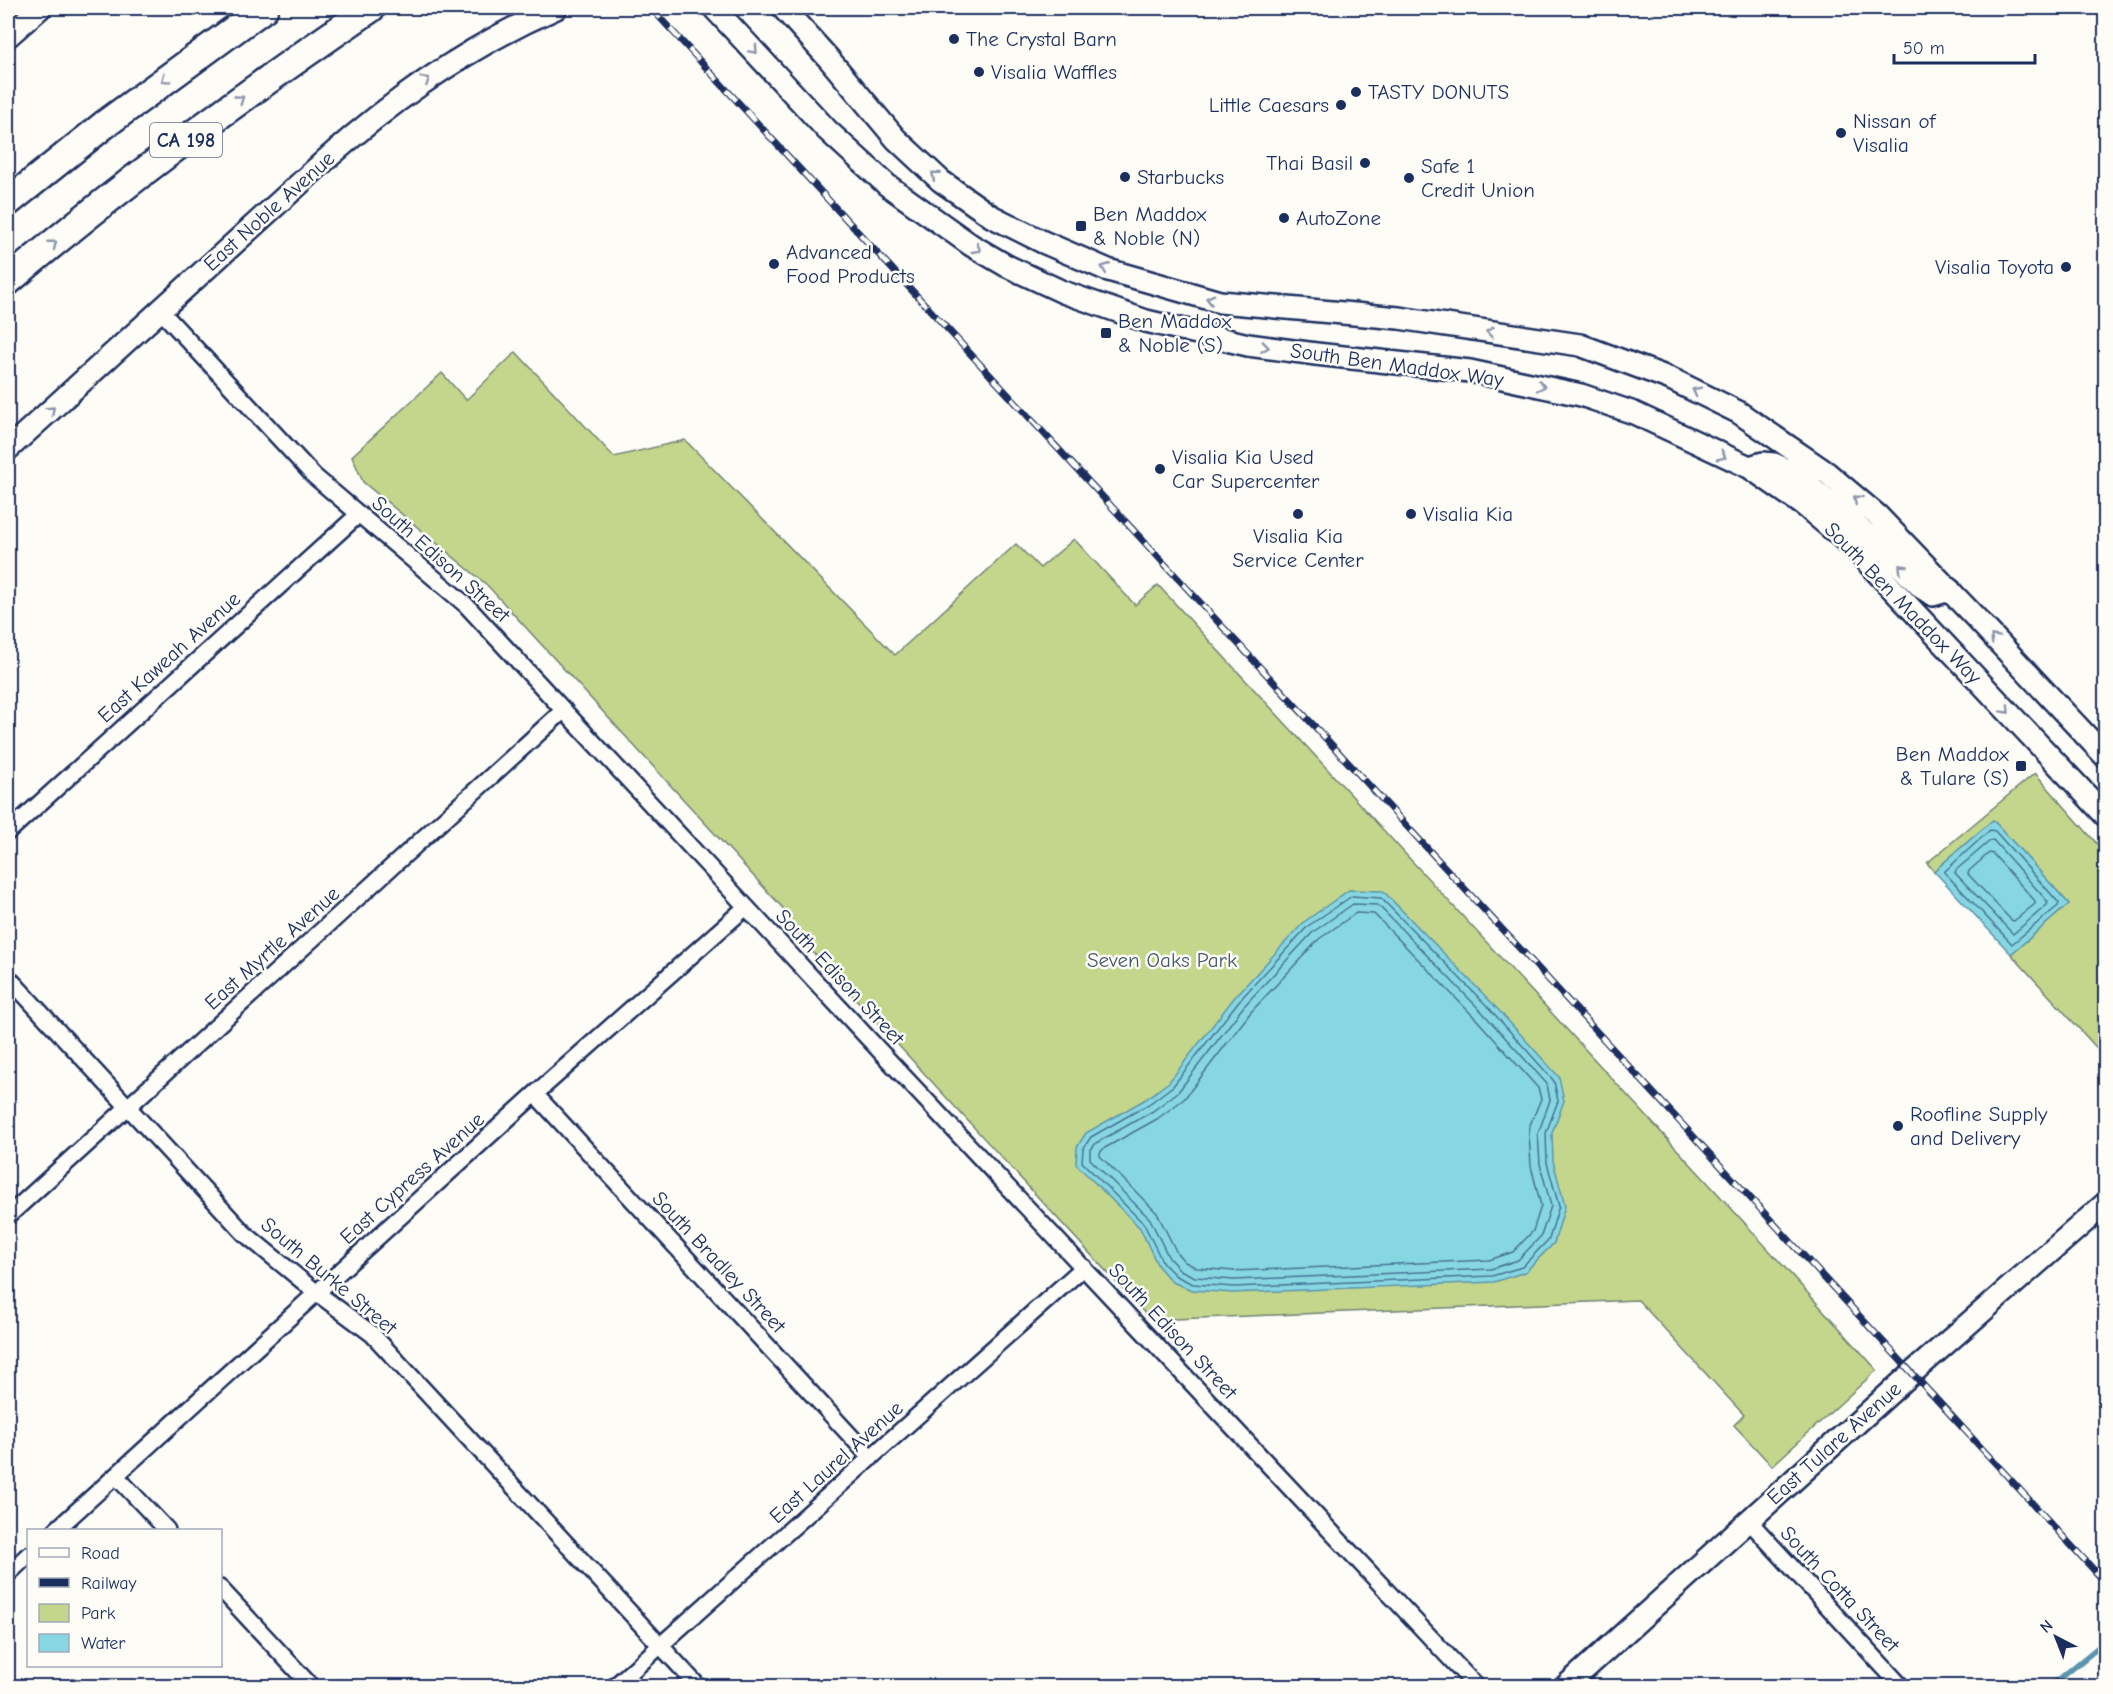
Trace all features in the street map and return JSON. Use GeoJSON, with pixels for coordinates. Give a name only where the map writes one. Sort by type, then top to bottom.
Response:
{"type":"FeatureCollection","features":[{"type":"Feature","properties":{"kind":"highway","name":"CA 198"},"geometry":{"type":"LineString","coordinates":[[8,202],[104,125],[264,8]]}},
{"type":"Feature","properties":{"kind":"highway","name":"CA 198"},"geometry":{"type":"LineString","coordinates":[[8,281],[155,162],[264,81],[371,8]]}},
{"type":"Feature","properties":{"kind":"main road"},"geometry":{"type":"LineString","coordinates":[[8,36],[40,8]]}},
{"type":"Feature","properties":{"kind":"main road","name":"East Noble Avenue"},"geometry":{"type":"LineString","coordinates":[[8,449],[379,114],[427,79],[477,48],[513,27],[556,8]]}},
{"type":"Feature","properties":{"kind":"main road","name":"South Ben Maddox Way"},"geometry":{"type":"LineString","coordinates":[[714,8],[827,130],[879,179],[971,245],[1007,266],[1063,292],[1146,321],[1248,345],[1470,371],[1581,395],[1634,413],[1749,467],[1805,506],[1854,548],[2106,816]]}},
{"type":"Feature","properties":{"kind":"main road","name":"South Ben Maddox Way"},"geometry":{"type":"LineString","coordinates":[[783,8],[829,59],[883,125],[911,154],[957,193],[1001,221],[1108,270],[1220,302],[1399,318],[1580,345],[1671,379],[1738,412],[1827,473],[1878,516],[2106,758]]}},
{"type":"Feature","properties":{"kind":"main road"},"geometry":{"type":"LineString","coordinates":[[1749,467],[1763,463],[1784,467],[1855,523],[1922,588],[1933,595],[1950,590]]}},
{"type":"Feature","properties":{"kind":"main road","name":"East Tulare Avenue"},"geometry":{"type":"LineString","coordinates":[[1566,1686],[1911,1374],[2106,1203]]}},
{"type":"Feature","properties":{"kind":"street","name":"South Edison Street"},"geometry":{"type":"LineString","coordinates":[[160,310],[314,476],[466,605],[1476,1686]]}},
{"type":"Feature","properties":{"kind":"street","name":"East Kaweah Avenue"},"geometry":{"type":"LineString","coordinates":[[8,832],[359,514]]}},
{"type":"Feature","properties":{"kind":"street","name":"East Myrtle Avenue"},"geometry":{"type":"LineString","coordinates":[[8,1216],[564,710]]}},
{"type":"Feature","properties":{"kind":"street","name":"East Cypress Avenue"},"geometry":{"type":"LineString","coordinates":[[57,1529],[535,1094],[746,907]]}},
{"type":"Feature","properties":{"kind":"street","name":"South Burke Street"},"geometry":{"type":"LineString","coordinates":[[8,977],[244,1233],[317,1293],[372,1334],[698,1686]]}},
{"type":"Feature","properties":{"kind":"street","name":"South Bradley Street"},"geometry":{"type":"LineString","coordinates":[[535,1094],[872,1458]]}},
{"type":"Feature","properties":{"kind":"street","name":"East Laurel Avenue"},"geometry":{"type":"LineString","coordinates":[[615,1686],[1084,1267]]}},
{"type":"Feature","properties":{"kind":"street"},"geometry":{"type":"LineString","coordinates":[[116,1476],[166,1529]]}},
{"type":"Feature","properties":{"kind":"street","name":"South Cotta Street"},"geometry":{"type":"LineString","coordinates":[[1749,1521],[1901,1686]]}},
{"type":"Feature","properties":{"kind":"street"},"geometry":{"type":"LineString","coordinates":[[8,1574],[27,1557]]}},
{"type":"Feature","properties":{"kind":"street"},"geometry":{"type":"LineString","coordinates":[[222,1590],[311,1686]]}},
{"type":"Feature","properties":{"kind":"green space","name":"Seven Oaks Park"},"geometry":{"type":"Polygon","coordinates":[[[516,352],[614,457],[685,440],[895,655],[1016,544],[1040,568],[1074,539],[1135,605],[1158,585],[1877,1370],[1772,1466],[1734,1425],[1744,1415],[1638,1300],[1151,1320],[785,922],[791,917],[487,585],[363,482],[352,456],[442,373],[466,400],[516,352]]]}},
{"type":"Feature","properties":{"kind":"green space"},"geometry":{"type":"Polygon","coordinates":[[[2035,773],[2105,853],[2105,1057],[2011,954],[2069,904],[1993,820],[1934,871],[1927,863],[2035,773]]]}},
{"type":"Feature","properties":{"kind":"water"},"geometry":{"type":"Polygon","coordinates":[[[1993,820],[2069,904],[2011,954],[1934,871],[1993,820]]]}},
{"type":"Feature","properties":{"kind":"water"},"geometry":{"type":"Polygon","coordinates":[[[1349,890],[1383,891],[1493,1004],[1559,1077],[1564,1101],[1552,1133],[1553,1161],[1565,1206],[1554,1243],[1525,1272],[1494,1282],[1233,1293],[1192,1290],[1172,1282],[1158,1266],[1140,1228],[1076,1164],[1077,1147],[1086,1133],[1146,1099],[1169,1082],[1234,998],[1304,922],[1349,890]]]}},
{"type":"Feature","properties":{"kind":"waterway"},"geometry":{"type":"LineString","coordinates":[[2051,1686],[2106,1641]]}},
{"type":"Feature","properties":{"kind":"railway"},"geometry":{"type":"LineString","coordinates":[[651,8],[2106,1583]]}},
{"type":"Feature","properties":{"kind":"place","name":"The Crystal Barn"},"geometry":{"type":"Point","coordinates":[954,39]}},
{"type":"Feature","properties":{"kind":"place","name":"Visalia Waffles"},"geometry":{"type":"Point","coordinates":[979,72]}},
{"type":"Feature","properties":{"kind":"place","name":"TASTY DONUTS"},"geometry":{"type":"Point","coordinates":[1356,92]}},
{"type":"Feature","properties":{"kind":"place","name":"Little Caesars"},"geometry":{"type":"Point","coordinates":[1341,105]}},
{"type":"Feature","properties":{"kind":"place","name":"Nissan of Visalia"},"geometry":{"type":"Point","coordinates":[1841,133]}},
{"type":"Feature","properties":{"kind":"place","name":"Thai Basil"},"geometry":{"type":"Point","coordinates":[1365,163]}},
{"type":"Feature","properties":{"kind":"place","name":"Starbucks"},"geometry":{"type":"Point","coordinates":[1125,177]}},
{"type":"Feature","properties":{"kind":"place","name":"Safe 1 Credit Union"},"geometry":{"type":"Point","coordinates":[1409,178]}},
{"type":"Feature","properties":{"kind":"place","name":"AutoZone"},"geometry":{"type":"Point","coordinates":[1284,218]}},
{"type":"Feature","properties":{"kind":"place","name":"Ben Maddox & Noble (N)"},"geometry":{"type":"Point","coordinates":[1081,226]}},
{"type":"Feature","properties":{"kind":"place","name":"Advanced Food Products"},"geometry":{"type":"Point","coordinates":[774,264]}},
{"type":"Feature","properties":{"kind":"place","name":"Visalia Toyota"},"geometry":{"type":"Point","coordinates":[2066,267]}},
{"type":"Feature","properties":{"kind":"place","name":"Ben Maddox & Noble (S)"},"geometry":{"type":"Point","coordinates":[1106,333]}},
{"type":"Feature","properties":{"kind":"place","name":"Visalia Kia Used Car Supercenter"},"geometry":{"type":"Point","coordinates":[1160,469]}},
{"type":"Feature","properties":{"kind":"place","name":"Visalia Kia Service Center"},"geometry":{"type":"Point","coordinates":[1298,514]}},
{"type":"Feature","properties":{"kind":"place","name":"Visalia Kia"},"geometry":{"type":"Point","coordinates":[1411,514]}},
{"type":"Feature","properties":{"kind":"place","name":"Ben Maddox & Tulare (S)"},"geometry":{"type":"Point","coordinates":[2021,766]}},
{"type":"Feature","properties":{"kind":"place","name":"Roofline Supply and Delivery"},"geometry":{"type":"Point","coordinates":[1898,1126]}}]}
